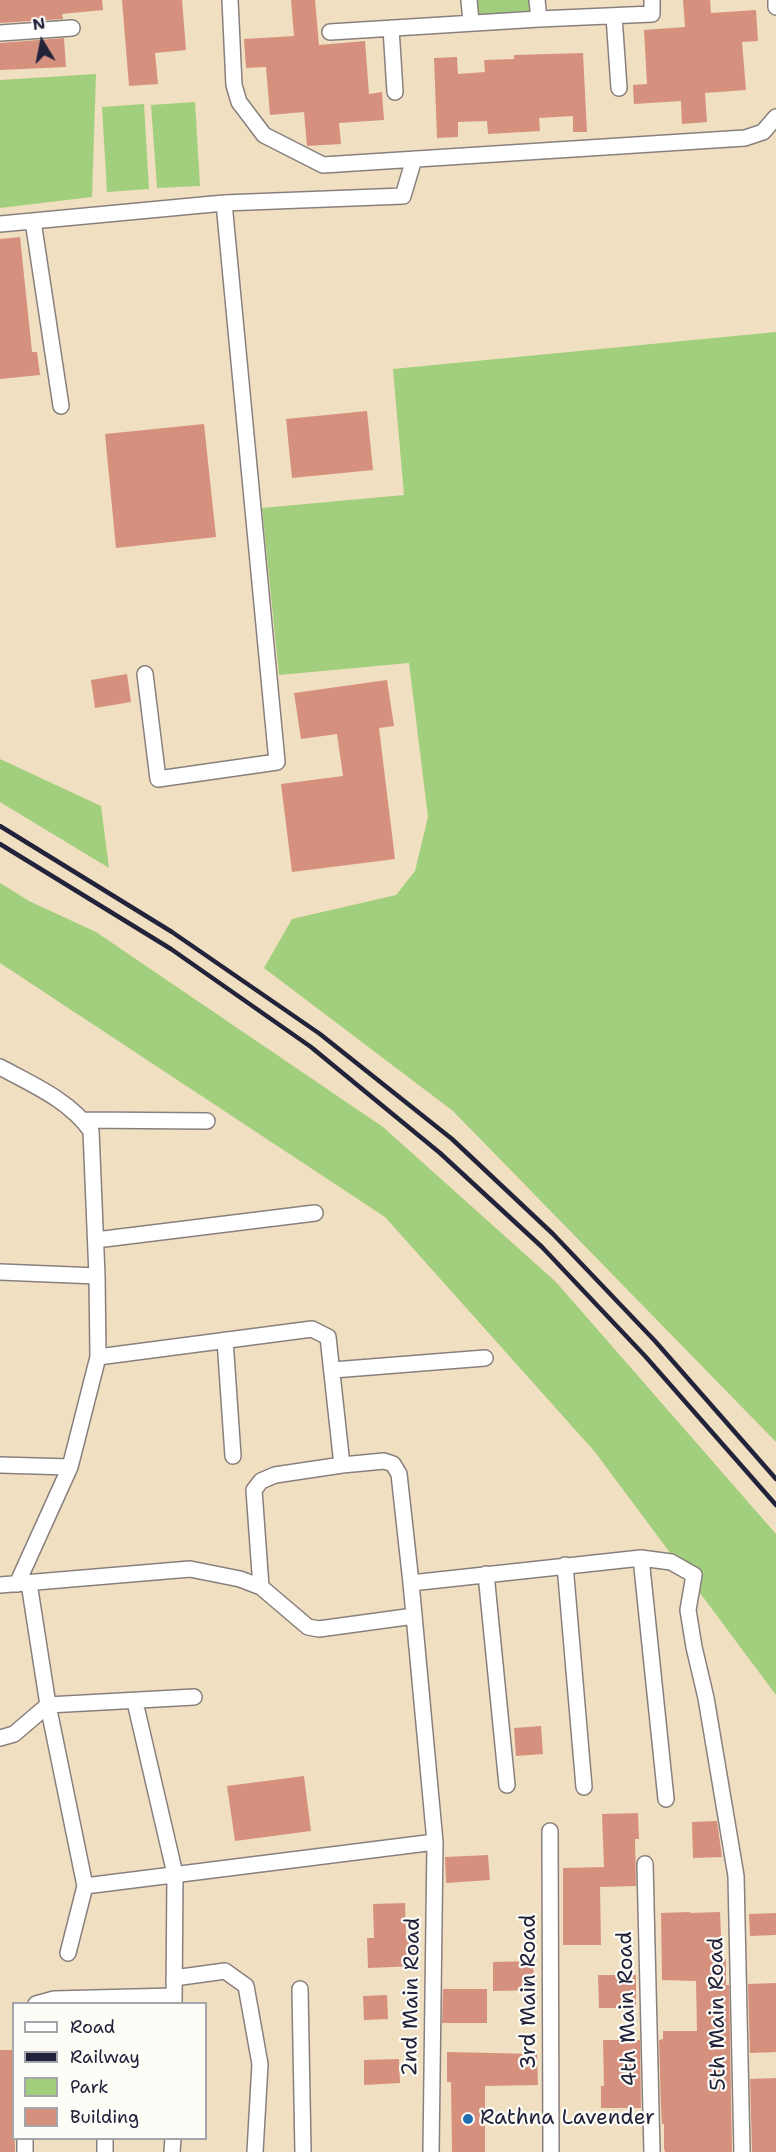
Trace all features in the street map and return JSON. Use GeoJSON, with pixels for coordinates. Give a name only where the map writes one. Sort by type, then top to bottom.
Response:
{"type":"FeatureCollection","features":[{"type":"Feature","properties":{"kind":"street"},"geometry":{"type":"LineString","coordinates":[[230,0],[234,85],[239,102],[264,135],[323,165],[745,138],[763,132],[776,117]]}},
{"type":"Feature","properties":{"kind":"street"},"geometry":{"type":"LineString","coordinates":[[469,0],[471,22]]}},
{"type":"Feature","properties":{"kind":"street"},"geometry":{"type":"LineString","coordinates":[[537,0],[539,19]]}},
{"type":"Feature","properties":{"kind":"street"},"geometry":{"type":"LineString","coordinates":[[330,32],[471,22],[652,14],[652,0]]}},
{"type":"Feature","properties":{"kind":"street"},"geometry":{"type":"LineString","coordinates":[[776,0],[776,7]]}},
{"type":"Feature","properties":{"kind":"street"},"geometry":{"type":"LineString","coordinates":[[614,16],[619,88]]}},
{"type":"Feature","properties":{"kind":"street"},"geometry":{"type":"LineString","coordinates":[[0,33],[72,28]]}},
{"type":"Feature","properties":{"kind":"street"},"geometry":{"type":"LineString","coordinates":[[391,28],[395,92]]}},
{"type":"Feature","properties":{"kind":"street"},"geometry":{"type":"LineString","coordinates":[[0,224],[224,203],[403,196],[414,159]]}},
{"type":"Feature","properties":{"kind":"street"},"geometry":{"type":"LineString","coordinates":[[145,674],[158,779],[277,762],[224,203]]}},
{"type":"Feature","properties":{"kind":"street"},"geometry":{"type":"LineString","coordinates":[[33,221],[61,406]]}},
{"type":"Feature","properties":{"kind":"street"},"geometry":{"type":"LineString","coordinates":[[0,1067],[66,1104],[91,1131],[98,1357],[70,1467],[23,1584],[85,1886],[68,1953]]}},
{"type":"Feature","properties":{"kind":"street"},"geometry":{"type":"LineString","coordinates":[[83,1120],[207,1121]]}},
{"type":"Feature","properties":{"kind":"street"},"geometry":{"type":"LineString","coordinates":[[96,1240],[315,1213]]}},
{"type":"Feature","properties":{"kind":"street"},"geometry":{"type":"LineString","coordinates":[[0,1272],[97,1276]]}},
{"type":"Feature","properties":{"kind":"street"},"geometry":{"type":"LineString","coordinates":[[98,1357],[312,1329],[328,1337],[342,1465]]}},
{"type":"Feature","properties":{"kind":"street"},"geometry":{"type":"LineString","coordinates":[[225,1340],[234,1455]]}},
{"type":"Feature","properties":{"kind":"street"},"geometry":{"type":"LineString","coordinates":[[333,1370],[485,1358]]}},
{"type":"Feature","properties":{"kind":"street"},"geometry":{"type":"LineString","coordinates":[[0,1585],[190,1569],[240,1579],[261,1587],[308,1627],[319,1629],[414,1616],[399,1474],[393,1464],[384,1461],[342,1465],[275,1475],[261,1481],[255,1490],[261,1587]]}},
{"type":"Feature","properties":{"kind":"street"},"geometry":{"type":"LineString","coordinates":[[0,1464],[70,1467]]}},
{"type":"Feature","properties":{"kind":"street"},"geometry":{"type":"LineString","coordinates":[[411,1583],[641,1558],[666,1799]]}},
{"type":"Feature","properties":{"kind":"street","name":"5th Main Road"},"geometry":{"type":"LineString","coordinates":[[641,1558],[671,1562],[694,1575],[688,1610],[706,1698],[736,1876],[742,2152]]}},
{"type":"Feature","properties":{"kind":"street"},"geometry":{"type":"LineString","coordinates":[[564,1565],[584,1787]]}},
{"type":"Feature","properties":{"kind":"street"},"geometry":{"type":"LineString","coordinates":[[486,1574],[507,1785]]}},
{"type":"Feature","properties":{"kind":"street","name":"2nd Main Road"},"geometry":{"type":"LineString","coordinates":[[414,1616],[435,1842],[431,2152]]}},
{"type":"Feature","properties":{"kind":"street"},"geometry":{"type":"LineString","coordinates":[[0,1738],[14,1734],[48,1705],[194,1697]]}},
{"type":"Feature","properties":{"kind":"street"},"geometry":{"type":"LineString","coordinates":[[43,2002],[54,1999],[174,2000],[175,1874],[135,1702]]}},
{"type":"Feature","properties":{"kind":"street","name":"3rd Main Road"},"geometry":{"type":"LineString","coordinates":[[550,1831],[551,2152]]}},
{"type":"Feature","properties":{"kind":"street"},"geometry":{"type":"LineString","coordinates":[[85,1886],[435,1842]]}},
{"type":"Feature","properties":{"kind":"street","name":"4th Main Road"},"geometry":{"type":"LineString","coordinates":[[645,1864],[652,2152]]}},
{"type":"Feature","properties":{"kind":"street"},"geometry":{"type":"LineString","coordinates":[[174,1978],[225,1971],[246,1986],[260,2064],[255,2152]]}},
{"type":"Feature","properties":{"kind":"street"},"geometry":{"type":"LineString","coordinates":[[300,1989],[303,2152]]}},
{"type":"Feature","properties":{"kind":"green space"},"geometry":{"type":"Polygon","coordinates":[[[474,0],[531,0],[532,12],[475,15],[474,0]]]}},
{"type":"Feature","properties":{"kind":"green space"},"geometry":{"type":"Polygon","coordinates":[[[96,74],[92,197],[0,208],[0,80],[96,74]]]}},
{"type":"Feature","properties":{"kind":"green space"},"geometry":{"type":"Polygon","coordinates":[[[195,102],[200,186],[157,188],[151,105],[195,102]]]}},
{"type":"Feature","properties":{"kind":"green space"},"geometry":{"type":"Polygon","coordinates":[[[144,104],[149,189],[107,192],[102,107],[144,104]]]}},
{"type":"Feature","properties":{"kind":"green space"},"geometry":{"type":"Polygon","coordinates":[[[776,332],[776,1442],[453,1111],[264,968],[292,919],[396,895],[415,871],[428,817],[409,663],[279,675],[262,508],[404,495],[393,369],[776,332]]]}},
{"type":"Feature","properties":{"kind":"green space"},"geometry":{"type":"Polygon","coordinates":[[[0,759],[101,806],[109,868],[0,802],[0,759]]]}},
{"type":"Feature","properties":{"kind":"green space"},"geometry":{"type":"Polygon","coordinates":[[[0,883],[29,901],[96,932],[383,1127],[556,1282],[776,1534],[776,1695],[595,1452],[385,1217],[0,963],[0,883]]]}},
{"type":"Feature","properties":{"kind":"building"},"geometry":{"type":"Polygon","coordinates":[[[0,0],[102,0],[103,10],[62,14],[63,19],[0,23],[0,0]]]}},
{"type":"Feature","properties":{"kind":"building"},"geometry":{"type":"Polygon","coordinates":[[[122,0],[182,0],[186,50],[155,53],[158,84],[129,86],[122,0]]]}},
{"type":"Feature","properties":{"kind":"building"},"geometry":{"type":"Polygon","coordinates":[[[291,0],[315,0],[319,45],[365,41],[369,94],[382,92],[384,120],[339,123],[341,144],[307,146],[304,112],[270,115],[266,67],[246,68],[244,39],[294,36],[291,0]]]}},
{"type":"Feature","properties":{"kind":"building"},"geometry":{"type":"Polygon","coordinates":[[[683,0],[710,0],[711,13],[756,10],[758,41],[742,42],[746,90],[705,93],[707,122],[682,124],[681,101],[634,104],[633,85],[647,84],[644,30],[685,27],[683,0]]]}},
{"type":"Feature","properties":{"kind":"building"},"geometry":{"type":"Polygon","coordinates":[[[64,38],[66,67],[0,70],[0,43],[64,38]]]}},
{"type":"Feature","properties":{"kind":"building"},"geometry":{"type":"Polygon","coordinates":[[[583,53],[587,132],[573,132],[573,116],[539,118],[540,131],[488,134],[487,121],[458,122],[458,137],[437,138],[434,58],[457,57],[458,74],[485,72],[484,60],[514,59],[514,55],[583,53]]]}},
{"type":"Feature","properties":{"kind":"building"},"geometry":{"type":"Polygon","coordinates":[[[20,237],[32,352],[37,352],[40,375],[0,379],[0,239],[20,237]]]}},
{"type":"Feature","properties":{"kind":"building"},"geometry":{"type":"Polygon","coordinates":[[[367,411],[373,470],[292,478],[286,419],[367,411]]]}},
{"type":"Feature","properties":{"kind":"building"},"geometry":{"type":"Polygon","coordinates":[[[204,424],[216,537],[116,548],[105,434],[204,424]]]}},
{"type":"Feature","properties":{"kind":"building"},"geometry":{"type":"Polygon","coordinates":[[[127,674],[131,702],[95,708],[91,680],[127,674]]]}},
{"type":"Feature","properties":{"kind":"building"},"geometry":{"type":"Polygon","coordinates":[[[387,680],[394,726],[379,728],[395,859],[292,872],[281,784],[343,776],[337,734],[301,739],[294,693],[387,680]]]}},
{"type":"Feature","properties":{"kind":"building"},"geometry":{"type":"Polygon","coordinates":[[[541,1726],[543,1754],[516,1756],[514,1728],[541,1726]]]}},
{"type":"Feature","properties":{"kind":"building"},"geometry":{"type":"Polygon","coordinates":[[[304,1776],[311,1831],[235,1841],[227,1786],[304,1776]]]}},
{"type":"Feature","properties":{"kind":"building"},"geometry":{"type":"Polygon","coordinates":[[[638,1813],[639,1839],[635,1839],[636,1886],[600,1887],[601,1945],[563,1945],[563,1868],[604,1867],[602,1814],[638,1813]]]}},
{"type":"Feature","properties":{"kind":"building"},"geometry":{"type":"Polygon","coordinates":[[[717,1821],[722,1857],[693,1858],[692,1822],[717,1821]]]}},
{"type":"Feature","properties":{"kind":"building"},"geometry":{"type":"Polygon","coordinates":[[[488,1855],[490,1880],[446,1883],[445,1857],[488,1855]]]}},
{"type":"Feature","properties":{"kind":"building"},"geometry":{"type":"Polygon","coordinates":[[[405,1903],[406,1937],[417,1936],[418,1966],[368,1968],[367,1938],[374,1938],[373,1904],[405,1903]]]}},
{"type":"Feature","properties":{"kind":"building"},"geometry":{"type":"Polygon","coordinates":[[[720,1912],[722,1959],[726,1959],[726,1985],[729,1985],[732,2152],[665,2152],[664,2148],[659,2040],[663,2039],[663,2031],[697,2031],[696,1981],[662,1980],[661,1913],[720,1912]]]}},
{"type":"Feature","properties":{"kind":"building"},"geometry":{"type":"Polygon","coordinates":[[[776,1913],[776,1935],[750,1936],[749,1914],[776,1913]]]}},
{"type":"Feature","properties":{"kind":"building"},"geometry":{"type":"Polygon","coordinates":[[[533,1961],[534,1990],[493,1991],[493,1962],[533,1961]]]}},
{"type":"Feature","properties":{"kind":"building"},"geometry":{"type":"Polygon","coordinates":[[[598,1975],[636,1975],[636,2008],[599,2008],[598,1975]]]}},
{"type":"Feature","properties":{"kind":"building"},"geometry":{"type":"Polygon","coordinates":[[[776,1983],[776,2052],[750,2053],[748,1984],[776,1983]]]}},
{"type":"Feature","properties":{"kind":"building"},"geometry":{"type":"Polygon","coordinates":[[[443,1989],[487,1989],[487,2023],[442,2023],[443,1989]]]}},
{"type":"Feature","properties":{"kind":"building"},"geometry":{"type":"Polygon","coordinates":[[[387,1995],[388,2019],[364,2020],[363,1996],[387,1995]]]}},
{"type":"Feature","properties":{"kind":"building"},"geometry":{"type":"Polygon","coordinates":[[[603,2040],[640,2040],[641,2108],[601,2108],[601,2086],[604,2086],[603,2040]]]}},
{"type":"Feature","properties":{"kind":"building"},"geometry":{"type":"Polygon","coordinates":[[[0,2050],[12,2050],[12,2140],[15,2140],[15,2152],[0,2152],[0,2050]]]}},
{"type":"Feature","properties":{"kind":"building"},"geometry":{"type":"Polygon","coordinates":[[[447,2052],[537,2054],[538,2085],[485,2086],[485,2152],[452,2152],[451,2082],[447,2082],[447,2052]]]}},
{"type":"Feature","properties":{"kind":"building"},"geometry":{"type":"Polygon","coordinates":[[[399,2059],[400,2083],[364,2085],[364,2060],[399,2059]]]}},
{"type":"Feature","properties":{"kind":"building"},"geometry":{"type":"Polygon","coordinates":[[[776,2078],[776,2152],[752,2152],[750,2079],[776,2078]]]}},
{"type":"Feature","properties":{"kind":"railway"},"geometry":{"type":"LineString","coordinates":[[0,826],[172,932],[320,1034],[452,1139],[553,1234],[655,1341],[776,1479]]}},
{"type":"Feature","properties":{"kind":"railway"},"geometry":{"type":"LineString","coordinates":[[0,844],[171,949],[311,1047],[440,1153],[542,1247],[645,1356],[776,1505]]}},
{"type":"Feature","properties":{"kind":"place","name":"Rathna Lavender"},"geometry":{"type":"Point","coordinates":[468,2119]}}]}
